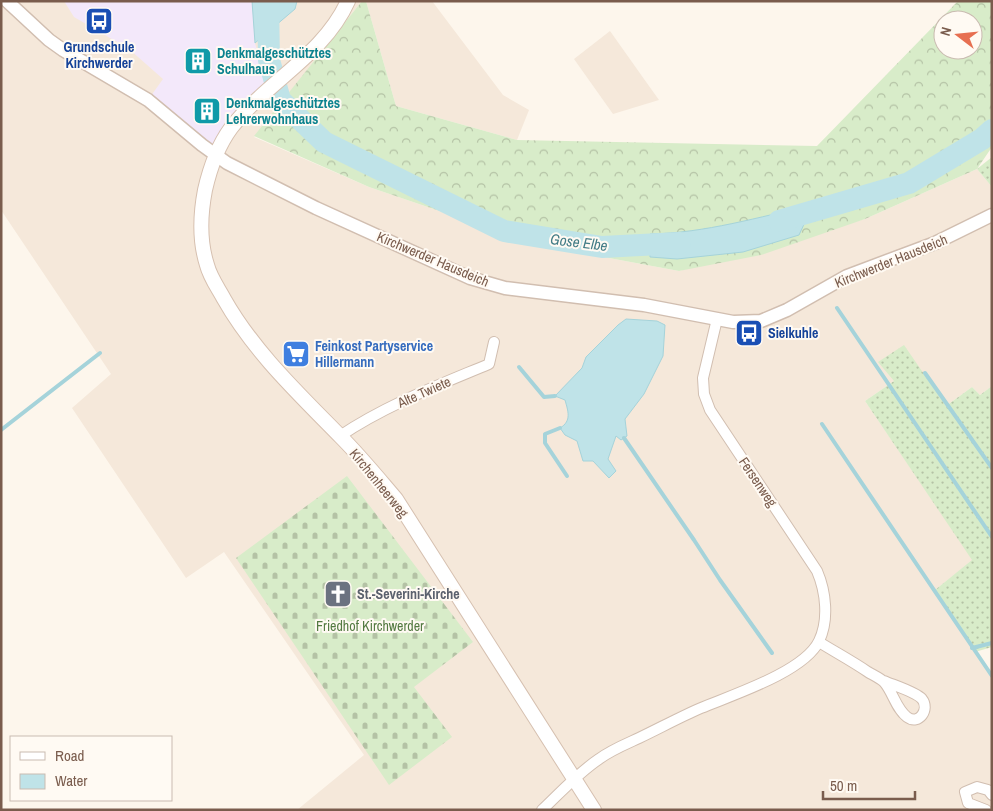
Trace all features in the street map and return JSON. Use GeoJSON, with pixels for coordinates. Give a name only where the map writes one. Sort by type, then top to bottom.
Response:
{"type":"FeatureCollection","features":[{"type":"Feature","properties":{"kind":"main road","name":"Kirchenheerweg"},"geometry":{"type":"LineString","coordinates":[[348,1],[335,26],[321,43],[307,58],[267,90],[233,126],[215,155],[208,178],[201,218],[201,234],[207,267],[231,311],[252,341],[287,382],[340,436],[396,499],[594,810]]}},
{"type":"Feature","properties":{"kind":"street","name":"Kirchwerder Hausdeich"},"geometry":{"type":"LineString","coordinates":[[7,1],[56,45],[148,100],[215,155],[320,210],[470,278],[505,288],[644,305],[717,319],[747,322],[761,321],[775,316],[847,276],[935,244],[992,215]]}},
{"type":"Feature","properties":{"kind":"street","name":"Fersenweg"},"geometry":{"type":"LineString","coordinates":[[717,319],[703,378],[704,394],[710,410],[817,571],[824,586],[824,624],[819,642]]}},
{"type":"Feature","properties":{"kind":"street","name":"Alte Twiete"},"geometry":{"type":"LineString","coordinates":[[340,436],[361,422],[404,401],[489,364],[494,342]]}},
{"type":"Feature","properties":{"kind":"street"},"geometry":{"type":"LineString","coordinates":[[542,810],[598,759],[694,711],[778,675],[793,667],[807,656],[819,642],[884,681]]}},
{"type":"Feature","properties":{"kind":"street"},"geometry":{"type":"LineString","coordinates":[[986,810],[968,803],[965,792],[977,786],[988,790],[992,795]]}},
{"type":"Feature","properties":{"kind":"shaded area"},"geometry":{"type":"Polygon","coordinates":[[[1,1],[362,1],[254,137],[369,187],[539,245],[679,271],[865,219],[977,169],[992,187],[992,386],[980,395],[972,387],[946,406],[894,381],[865,401],[973,560],[935,590],[992,676],[992,810],[297,810],[364,755],[224,552],[186,578],[72,408],[111,374],[1,210],[1,1]]]}},
{"type":"Feature","properties":{"kind":"shaded area"},"geometry":{"type":"Polygon","coordinates":[[[64,1],[252,1],[255,43],[267,90],[215,155],[148,100],[163,79],[129,49],[74,17],[64,1]]]}},
{"type":"Feature","properties":{"kind":"shaded area"},"geometry":{"type":"Polygon","coordinates":[[[366,1],[432,1],[503,95],[529,110],[517,140],[396,106],[366,1]]]}},
{"type":"Feature","properties":{"kind":"shaded area"},"geometry":{"type":"Polygon","coordinates":[[[610,31],[659,100],[613,114],[574,59],[610,31]]]}},
{"type":"Feature","properties":{"kind":"green space"},"geometry":{"type":"Polygon","coordinates":[[[362,1],[366,1],[396,106],[517,140],[817,146],[933,27],[933,60],[983,60],[983,10],[949,10],[958,1],[992,1],[992,147],[977,169],[865,219],[761,255],[679,271],[539,245],[369,187],[254,136],[362,1]]]}},
{"type":"Feature","properties":{"kind":"green space"},"geometry":{"type":"Polygon","coordinates":[[[992,157],[992,187],[977,169],[992,157]]]}},
{"type":"Feature","properties":{"kind":"green space"},"geometry":{"type":"Polygon","coordinates":[[[904,345],[946,406],[972,387],[980,395],[992,386],[992,647],[975,652],[935,590],[972,560],[865,401],[894,381],[878,362],[904,345]]]}},
{"type":"Feature","properties":{"kind":"green space","name":"Friedhof Kirchwerder"},"geometry":{"type":"Polygon","coordinates":[[[347,476],[473,642],[414,687],[452,737],[389,785],[236,558],[347,476]]]}},
{"type":"Feature","properties":{"kind":"water"},"geometry":{"type":"Polygon","coordinates":[[[252,1],[297,1],[295,9],[255,43],[252,1]]]}},
{"type":"Feature","properties":{"kind":"water"},"geometry":{"type":"Polygon","coordinates":[[[813,205],[799,235],[743,252],[677,259],[650,257],[650,234],[712,228],[813,205]]]}},
{"type":"Feature","properties":{"kind":"water"},"geometry":{"type":"Polygon","coordinates":[[[626,319],[657,321],[665,325],[663,356],[644,394],[625,419],[627,436],[621,440],[616,436],[608,459],[616,471],[609,478],[593,461],[583,461],[577,441],[565,435],[560,428],[568,419],[568,412],[565,400],[555,396],[582,368],[586,357],[626,319]]]}},
{"type":"Feature","properties":{"kind":"waterway","name":"Gose Elbe"},"geometry":{"type":"LineString","coordinates":[[268,1],[269,60],[280,100],[324,142],[504,231],[602,247],[680,243]]}},
{"type":"Feature","properties":{"kind":"waterway","name":"Gose Elbe"},"geometry":{"type":"LineString","coordinates":[[779,221],[909,183],[982,139],[992,130]]}},
{"type":"Feature","properties":{"kind":"waterway"},"geometry":{"type":"LineString","coordinates":[[837,308],[992,537]]}},
{"type":"Feature","properties":{"kind":"waterway"},"geometry":{"type":"LineString","coordinates":[[1,430],[100,353]]}},
{"type":"Feature","properties":{"kind":"waterway"},"geometry":{"type":"LineString","coordinates":[[519,367],[544,397],[555,396]]}},
{"type":"Feature","properties":{"kind":"waterway"},"geometry":{"type":"LineString","coordinates":[[925,373],[992,468]]}},
{"type":"Feature","properties":{"kind":"waterway"},"geometry":{"type":"LineString","coordinates":[[822,424],[992,676]]}},
{"type":"Feature","properties":{"kind":"waterway"},"geometry":{"type":"LineString","coordinates":[[560,428],[545,434],[545,443],[567,476]]}},
{"type":"Feature","properties":{"kind":"waterway"},"geometry":{"type":"LineString","coordinates":[[624,438],[772,653]]}},
{"type":"Feature","properties":{"kind":"waterway"},"geometry":{"type":"LineString","coordinates":[[972,648],[992,643]]}},
{"type":"Feature","properties":{"kind":"place","name":"Grundschule Kirchwerder"},"geometry":{"type":"Point","coordinates":[99,21]}},
{"type":"Feature","properties":{"kind":"place","name":"Denkmalgeschütztes Schulhaus"},"geometry":{"type":"Point","coordinates":[198,61]}},
{"type":"Feature","properties":{"kind":"place","name":"Denkmalgeschütztes Lehrerwohnhaus"},"geometry":{"type":"Point","coordinates":[207,111]}},
{"type":"Feature","properties":{"kind":"place","name":"Sielkuhle"},"geometry":{"type":"Point","coordinates":[749,333]}},
{"type":"Feature","properties":{"kind":"place","name":"Feinkost Partyservice Hillermann"},"geometry":{"type":"Point","coordinates":[296,354]}},
{"type":"Feature","properties":{"kind":"place","name":"St.-Severini-Kirche"},"geometry":{"type":"Point","coordinates":[338,594]}}]}
